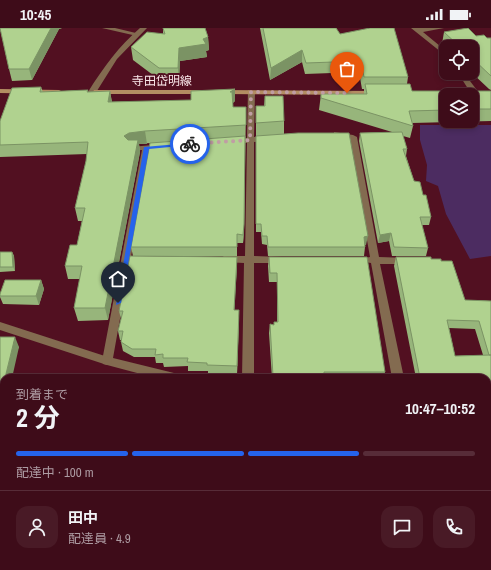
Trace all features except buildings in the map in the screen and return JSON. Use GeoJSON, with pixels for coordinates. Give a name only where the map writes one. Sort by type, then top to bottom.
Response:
{"type":"FeatureCollection","features":[{"type":"Feature","properties":{"kind":"main road"},"geometry":{"type":"LineString","coordinates":[[0,91],[69,92]]}},
{"type":"Feature","properties":{"kind":"main road","name":"寺田岱明線"},"geometry":{"type":"LineString","coordinates":[[89,92],[387,93]]}},
{"type":"Feature","properties":{"kind":"main road"},"geometry":{"type":"LineString","coordinates":[[479,93],[486,93]]}},
{"type":"Feature","properties":{"kind":"street"},"geometry":{"type":"LineString","coordinates":[[105,28],[136,34]]}},
{"type":"Feature","properties":{"kind":"street"},"geometry":{"type":"LineString","coordinates":[[89,92],[109,64],[136,34],[144,28]]}},
{"type":"Feature","properties":{"kind":"street"},"geometry":{"type":"LineString","coordinates":[[416,29],[441,28]]}},
{"type":"Feature","properties":{"kind":"street"},"geometry":{"type":"LineString","coordinates":[[416,29],[439,48]]}},
{"type":"Feature","properties":{"kind":"street"},"geometry":{"type":"LineString","coordinates":[[248,374],[251,92]]}},
{"type":"Feature","properties":{"kind":"street"},"geometry":{"type":"LineString","coordinates":[[328,135],[344,134],[353,137],[374,261],[397,374]]}},
{"type":"Feature","properties":{"kind":"street"},"geometry":{"type":"LineString","coordinates":[[226,142],[281,138]]}},
{"type":"Feature","properties":{"kind":"street"},"geometry":{"type":"LineString","coordinates":[[131,149],[171,146]]}},
{"type":"Feature","properties":{"kind":"street"},"geometry":{"type":"LineString","coordinates":[[107,360],[130,260],[147,147]]}},
{"type":"Feature","properties":{"kind":"street"},"geometry":{"type":"LineString","coordinates":[[211,260],[288,260]]}},
{"type":"Feature","properties":{"kind":"street"},"geometry":{"type":"LineString","coordinates":[[359,260],[420,261]]}},
{"type":"Feature","properties":{"kind":"street"},"geometry":{"type":"LineString","coordinates":[[0,326],[107,360],[159,374]]}},
{"type":"Feature","properties":{"kind":"shaded area"},"geometry":{"type":"Polygon","coordinates":[[[420,125],[439,125],[439,128],[479,128],[479,125],[491,125],[491,256],[470,259],[446,214],[438,186],[426,181],[427,165],[420,140],[420,125]]]}},
{"type":"Feature","properties":{"kind":"way so far"},"geometry":{"type":"LineString","coordinates":[[190,144],[250,140],[251,92],[347,93]]}},
{"type":"Feature","properties":{"kind":"route"},"geometry":{"type":"LineString","coordinates":[[118,303],[147,147],[190,144]]}}]}
